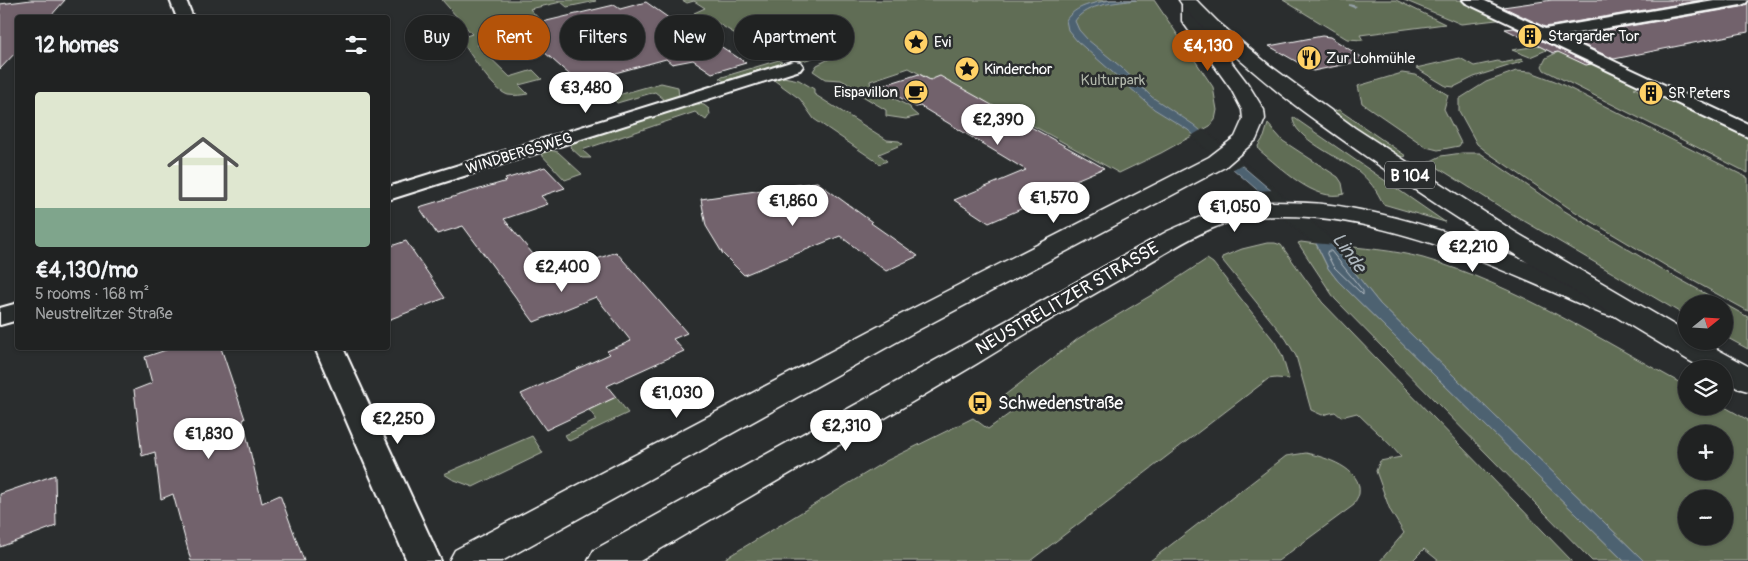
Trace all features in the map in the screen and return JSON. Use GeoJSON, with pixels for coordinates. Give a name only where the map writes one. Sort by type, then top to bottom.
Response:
{"type":"FeatureCollection","features":[{"type":"Feature","properties":{"kind":"main road"},"geometry":{"type":"LineString","coordinates":[[468,561],[910,322],[1226,155],[1250,130],[1254,119],[1253,110],[1241,88],[1191,21],[1189,2]]}},
{"type":"Feature","properties":{"kind":"main road","name":"B 104"},"geometry":{"type":"LineString","coordinates":[[1189,2],[1249,59],[1312,109],[1502,236],[1646,323],[1748,380]]}},
{"type":"Feature","properties":{"kind":"main road","name":"NEUSTRELITZER STRASSE"},"geometry":{"type":"LineString","coordinates":[[607,561],[1061,300],[1197,225],[1234,213],[1266,209],[1302,209],[1338,212],[1364,217],[1434,238],[1536,275],[1646,323]]}},
{"type":"Feature","properties":{"kind":"street"},"geometry":{"type":"LineString","coordinates":[[178,0],[184,15]]}},
{"type":"Feature","properties":{"kind":"street"},"geometry":{"type":"LineString","coordinates":[[1470,0],[1748,131]]}},
{"type":"Feature","properties":{"kind":"street"},"geometry":{"type":"LineString","coordinates":[[1542,34],[1740,0]]}},
{"type":"Feature","properties":{"kind":"street","name":"WINDBERGSWEG"},"geometry":{"type":"LineString","coordinates":[[390,193],[794,66]]}},
{"type":"Feature","properties":{"kind":"street"},"geometry":{"type":"LineString","coordinates":[[0,317],[15,312]]}},
{"type":"Feature","properties":{"kind":"street"},"geometry":{"type":"LineString","coordinates":[[330,350],[424,561]]}},
{"type":"Feature","properties":{"kind":"green space"},"geometry":{"type":"Polygon","coordinates":[[[442,0],[596,1],[567,7],[561,2],[530,9],[535,15],[478,15],[478,60],[492,60],[510,77],[533,70],[542,79],[519,85],[528,94],[508,95],[495,86],[481,70],[468,50],[468,35],[472,34],[468,29],[468,15],[455,15],[442,0]]]}},
{"type":"Feature","properties":{"kind":"green space","name":"Kulturpark"},"geometry":{"type":"Polygon","coordinates":[[[682,0],[1154,0],[1213,87],[1217,110],[1215,120],[1210,126],[1161,153],[1119,173],[1008,112],[995,116],[909,68],[870,81],[871,86],[910,107],[918,116],[906,119],[886,116],[886,110],[851,89],[854,87],[841,80],[825,79],[813,71],[817,65],[827,60],[854,60],[854,15],[734,15],[734,33],[724,27],[724,15],[696,15],[694,13],[705,8],[694,1],[687,3],[682,0]]]}},
{"type":"Feature","properties":{"kind":"green space"},"geometry":{"type":"Polygon","coordinates":[[[1283,0],[1396,0],[1445,24],[1360,35],[1363,40],[1347,39],[1283,0]]]}},
{"type":"Feature","properties":{"kind":"green space"},"geometry":{"type":"Polygon","coordinates":[[[1404,0],[1464,0],[1506,19],[1461,24],[1404,0]]]}},
{"type":"Feature","properties":{"kind":"green space"},"geometry":{"type":"Polygon","coordinates":[[[1557,43],[1556,46],[1530,57],[1512,50],[1557,43]]]}},
{"type":"Feature","properties":{"kind":"green space"},"geometry":{"type":"Polygon","coordinates":[[[1564,49],[1643,86],[1634,88],[1657,99],[1667,97],[1748,135],[1748,173],[1544,70],[1542,66],[1546,58],[1564,49]]]}},
{"type":"Feature","properties":{"kind":"green space"},"geometry":{"type":"Polygon","coordinates":[[[1460,58],[1474,66],[1498,61],[1502,63],[1522,59],[1524,61],[1474,77],[1454,87],[1446,86],[1416,68],[1460,58]]]}},
{"type":"Feature","properties":{"kind":"green space"},"geometry":{"type":"Polygon","coordinates":[[[779,60],[783,63],[724,81],[719,78],[779,60]]]}},
{"type":"Feature","properties":{"kind":"green space","name":"Kulturpark"},"geometry":{"type":"Polygon","coordinates":[[[791,60],[806,60],[796,63],[791,60]]]}},
{"type":"Feature","properties":{"kind":"green space"},"geometry":{"type":"Polygon","coordinates":[[[1516,71],[1531,72],[1555,81],[1748,178],[1748,311],[1733,303],[1733,295],[1719,295],[1569,208],[1477,144],[1459,111],[1459,99],[1486,82],[1516,71]]]}},
{"type":"Feature","properties":{"kind":"green space"},"geometry":{"type":"Polygon","coordinates":[[[1402,73],[1416,75],[1448,95],[1444,109],[1461,143],[1459,146],[1438,150],[1426,147],[1362,103],[1358,86],[1402,73]]]}},
{"type":"Feature","properties":{"kind":"green space"},"geometry":{"type":"Polygon","coordinates":[[[778,76],[799,80],[814,89],[814,94],[887,140],[899,141],[903,144],[879,154],[887,161],[880,164],[814,119],[800,99],[771,78],[778,76]]]}},
{"type":"Feature","properties":{"kind":"green space"},"geometry":{"type":"Polygon","coordinates":[[[661,83],[678,87],[679,98],[665,100],[655,92],[617,103],[611,97],[661,83]]]}},
{"type":"Feature","properties":{"kind":"green space"},"geometry":{"type":"Polygon","coordinates":[[[694,103],[704,105],[709,109],[710,114],[706,120],[695,112],[582,150],[591,158],[582,158],[570,147],[573,142],[694,103]]]}},
{"type":"Feature","properties":{"kind":"green space"},"geometry":{"type":"Polygon","coordinates":[[[1339,110],[1406,156],[1399,158],[1330,112],[1339,110]]]}},
{"type":"Feature","properties":{"kind":"green space"},"geometry":{"type":"Polygon","coordinates":[[[1293,117],[1445,222],[1383,204],[1375,190],[1357,170],[1308,140],[1295,125],[1293,117]]]}},
{"type":"Feature","properties":{"kind":"green space"},"geometry":{"type":"Polygon","coordinates":[[[1268,124],[1283,141],[1338,177],[1342,183],[1344,194],[1333,195],[1310,189],[1287,174],[1259,150],[1258,146],[1264,137],[1268,124]]]}},
{"type":"Feature","properties":{"kind":"green space"},"geometry":{"type":"Polygon","coordinates":[[[545,149],[558,152],[582,174],[565,180],[538,151],[545,149]]]}},
{"type":"Feature","properties":{"kind":"green space"},"geometry":{"type":"Polygon","coordinates":[[[1480,153],[1563,210],[1708,295],[1678,295],[1678,311],[1502,208],[1429,162],[1441,156],[1480,153]]]}},
{"type":"Feature","properties":{"kind":"green space"},"geometry":{"type":"Polygon","coordinates":[[[1267,243],[1281,245],[1322,302],[1572,561],[1439,561],[1424,549],[1412,561],[1380,561],[1404,533],[1390,510],[1376,471],[1380,461],[1401,457],[1357,413],[1341,417],[1335,412],[1322,415],[1311,410],[1296,356],[1286,339],[1223,261],[1222,257],[1242,249],[1267,243]]]}},
{"type":"Feature","properties":{"kind":"green space"},"geometry":{"type":"Polygon","coordinates":[[[1298,243],[1316,244],[1328,268],[1338,281],[1624,561],[1592,561],[1335,299],[1298,243]]]}},
{"type":"Feature","properties":{"kind":"green space"},"geometry":{"type":"Polygon","coordinates":[[[1332,245],[1412,255],[1458,269],[1525,298],[1678,382],[1678,415],[1733,415],[1733,412],[1748,420],[1748,561],[1644,561],[1380,304],[1332,245]]]}},
{"type":"Feature","properties":{"kind":"green space"},"geometry":{"type":"Polygon","coordinates":[[[1207,259],[1213,263],[1275,342],[1282,355],[1289,379],[1268,379],[1030,561],[721,561],[886,461],[973,418],[988,429],[1016,409],[1001,398],[1079,338],[1155,293],[1207,259]]]}},
{"type":"Feature","properties":{"kind":"green space"},"geometry":{"type":"Polygon","coordinates":[[[1733,309],[1748,317],[1748,349],[1733,341],[1733,309]]]}},
{"type":"Feature","properties":{"kind":"green space"},"geometry":{"type":"Polygon","coordinates":[[[616,397],[628,413],[569,441],[565,435],[597,420],[589,410],[616,397]]]}},
{"type":"Feature","properties":{"kind":"green space"},"geometry":{"type":"Polygon","coordinates":[[[532,436],[543,453],[473,487],[444,474],[532,436]]]}},
{"type":"Feature","properties":{"kind":"green space"},"geometry":{"type":"Polygon","coordinates":[[[1306,453],[1332,461],[1349,471],[1359,485],[1359,494],[1354,505],[1278,561],[1150,561],[1286,456],[1306,453]]]}},
{"type":"Feature","properties":{"kind":"water"},"geometry":{"type":"Polygon","coordinates":[[[1111,0],[1136,0],[1094,7],[1080,15],[1075,21],[1079,30],[1088,40],[1121,67],[1152,97],[1194,125],[1327,238],[1380,304],[1644,561],[1624,561],[1338,281],[1328,268],[1314,239],[1188,130],[1154,109],[1077,41],[1068,30],[1066,20],[1070,15],[1080,8],[1111,0]]]}},
{"type":"Feature","properties":{"kind":"pier"},"geometry":{"type":"Polygon","coordinates":[[[1203,129],[1268,183],[1336,245],[1313,243],[1191,136],[1203,129]],[[1242,164],[1232,170],[1255,191],[1273,190],[1242,164]]]}},
{"type":"Feature","properties":{"kind":"building"},"geometry":{"type":"Polygon","coordinates":[[[31,0],[65,0],[52,15],[15,15],[15,53],[0,69],[0,4],[31,0]]]}},
{"type":"Feature","properties":{"kind":"building"},"geometry":{"type":"Polygon","coordinates":[[[1552,0],[1703,0],[1545,27],[1503,7],[1552,0]]]}},
{"type":"Feature","properties":{"kind":"building"},"geometry":{"type":"Polygon","coordinates":[[[646,2],[664,15],[655,15],[655,60],[662,60],[579,83],[550,57],[550,20],[560,18],[560,60],[645,60],[645,15],[572,15],[614,5],[620,9],[646,2]]]}},
{"type":"Feature","properties":{"kind":"building"},"geometry":{"type":"Polygon","coordinates":[[[1748,3],[1748,32],[1614,59],[1566,37],[1741,7],[1748,3]]]}},
{"type":"Feature","properties":{"kind":"building"},"geometry":{"type":"Polygon","coordinates":[[[1514,28],[1591,64],[1586,65],[1558,52],[1553,53],[1505,29],[1514,28]]]}},
{"type":"Feature","properties":{"kind":"building"},"geometry":{"type":"Polygon","coordinates":[[[1322,36],[1330,37],[1366,60],[1313,71],[1269,46],[1322,36]]]}},
{"type":"Feature","properties":{"kind":"building"},"geometry":{"type":"Polygon","coordinates":[[[724,48],[734,55],[734,60],[741,60],[746,63],[712,73],[693,60],[724,60],[724,48]]]}},
{"type":"Feature","properties":{"kind":"building"},"geometry":{"type":"Polygon","coordinates":[[[667,60],[693,60],[672,64],[667,60]]]}},
{"type":"Feature","properties":{"kind":"building"},"geometry":{"type":"Polygon","coordinates":[[[919,74],[930,80],[940,76],[1104,168],[1031,199],[1037,202],[989,223],[954,200],[1026,170],[920,106],[916,107],[881,86],[919,74]]]}},
{"type":"Feature","properties":{"kind":"building"},"geometry":{"type":"Polygon","coordinates":[[[545,167],[565,188],[541,196],[548,204],[504,219],[551,276],[616,252],[687,333],[673,339],[684,351],[607,386],[616,397],[546,430],[521,394],[610,354],[607,351],[631,341],[596,297],[534,322],[463,226],[437,234],[419,207],[507,181],[505,179],[545,167]]]}},
{"type":"Feature","properties":{"kind":"building"},"geometry":{"type":"Polygon","coordinates":[[[817,182],[918,256],[886,271],[840,236],[744,275],[723,254],[706,226],[701,199],[817,182]]]}},
{"type":"Feature","properties":{"kind":"building"},"geometry":{"type":"Polygon","coordinates":[[[406,241],[445,298],[390,319],[390,246],[406,241]]]}},
{"type":"Feature","properties":{"kind":"building"},"geometry":{"type":"Polygon","coordinates":[[[166,350],[222,350],[245,419],[243,420],[262,503],[280,495],[304,561],[191,561],[173,494],[161,499],[155,452],[142,456],[134,390],[152,383],[145,357],[166,350]]]}},
{"type":"Feature","properties":{"kind":"building"},"geometry":{"type":"Polygon","coordinates":[[[55,475],[56,526],[0,547],[0,494],[55,475]]]}},
{"type":"Feature","properties":{"kind":"place","name":"Stargarder Tor"},"geometry":{"type":"Point","coordinates":[1530,36]}},
{"type":"Feature","properties":{"kind":"place","name":"Evi"},"geometry":{"type":"Point","coordinates":[916,42]}},
{"type":"Feature","properties":{"kind":"place","name":"Zur Lohmühle"},"geometry":{"type":"Point","coordinates":[1309,58]}},
{"type":"Feature","properties":{"kind":"place","name":"Kinderchor"},"geometry":{"type":"Point","coordinates":[967,69]}},
{"type":"Feature","properties":{"kind":"place","name":"Eispavillon"},"geometry":{"type":"Point","coordinates":[916,92]}},
{"type":"Feature","properties":{"kind":"place","name":"SR Peters"},"geometry":{"type":"Point","coordinates":[1651,93]}},
{"type":"Feature","properties":{"kind":"place","name":"Schwedenstraße"},"geometry":{"type":"Point","coordinates":[980,403]}},
{"type":"Feature","properties":{"kind":"water label","name":"Linde"},"geometry":{"type":"Point","coordinates":[1350,252]}}]}
